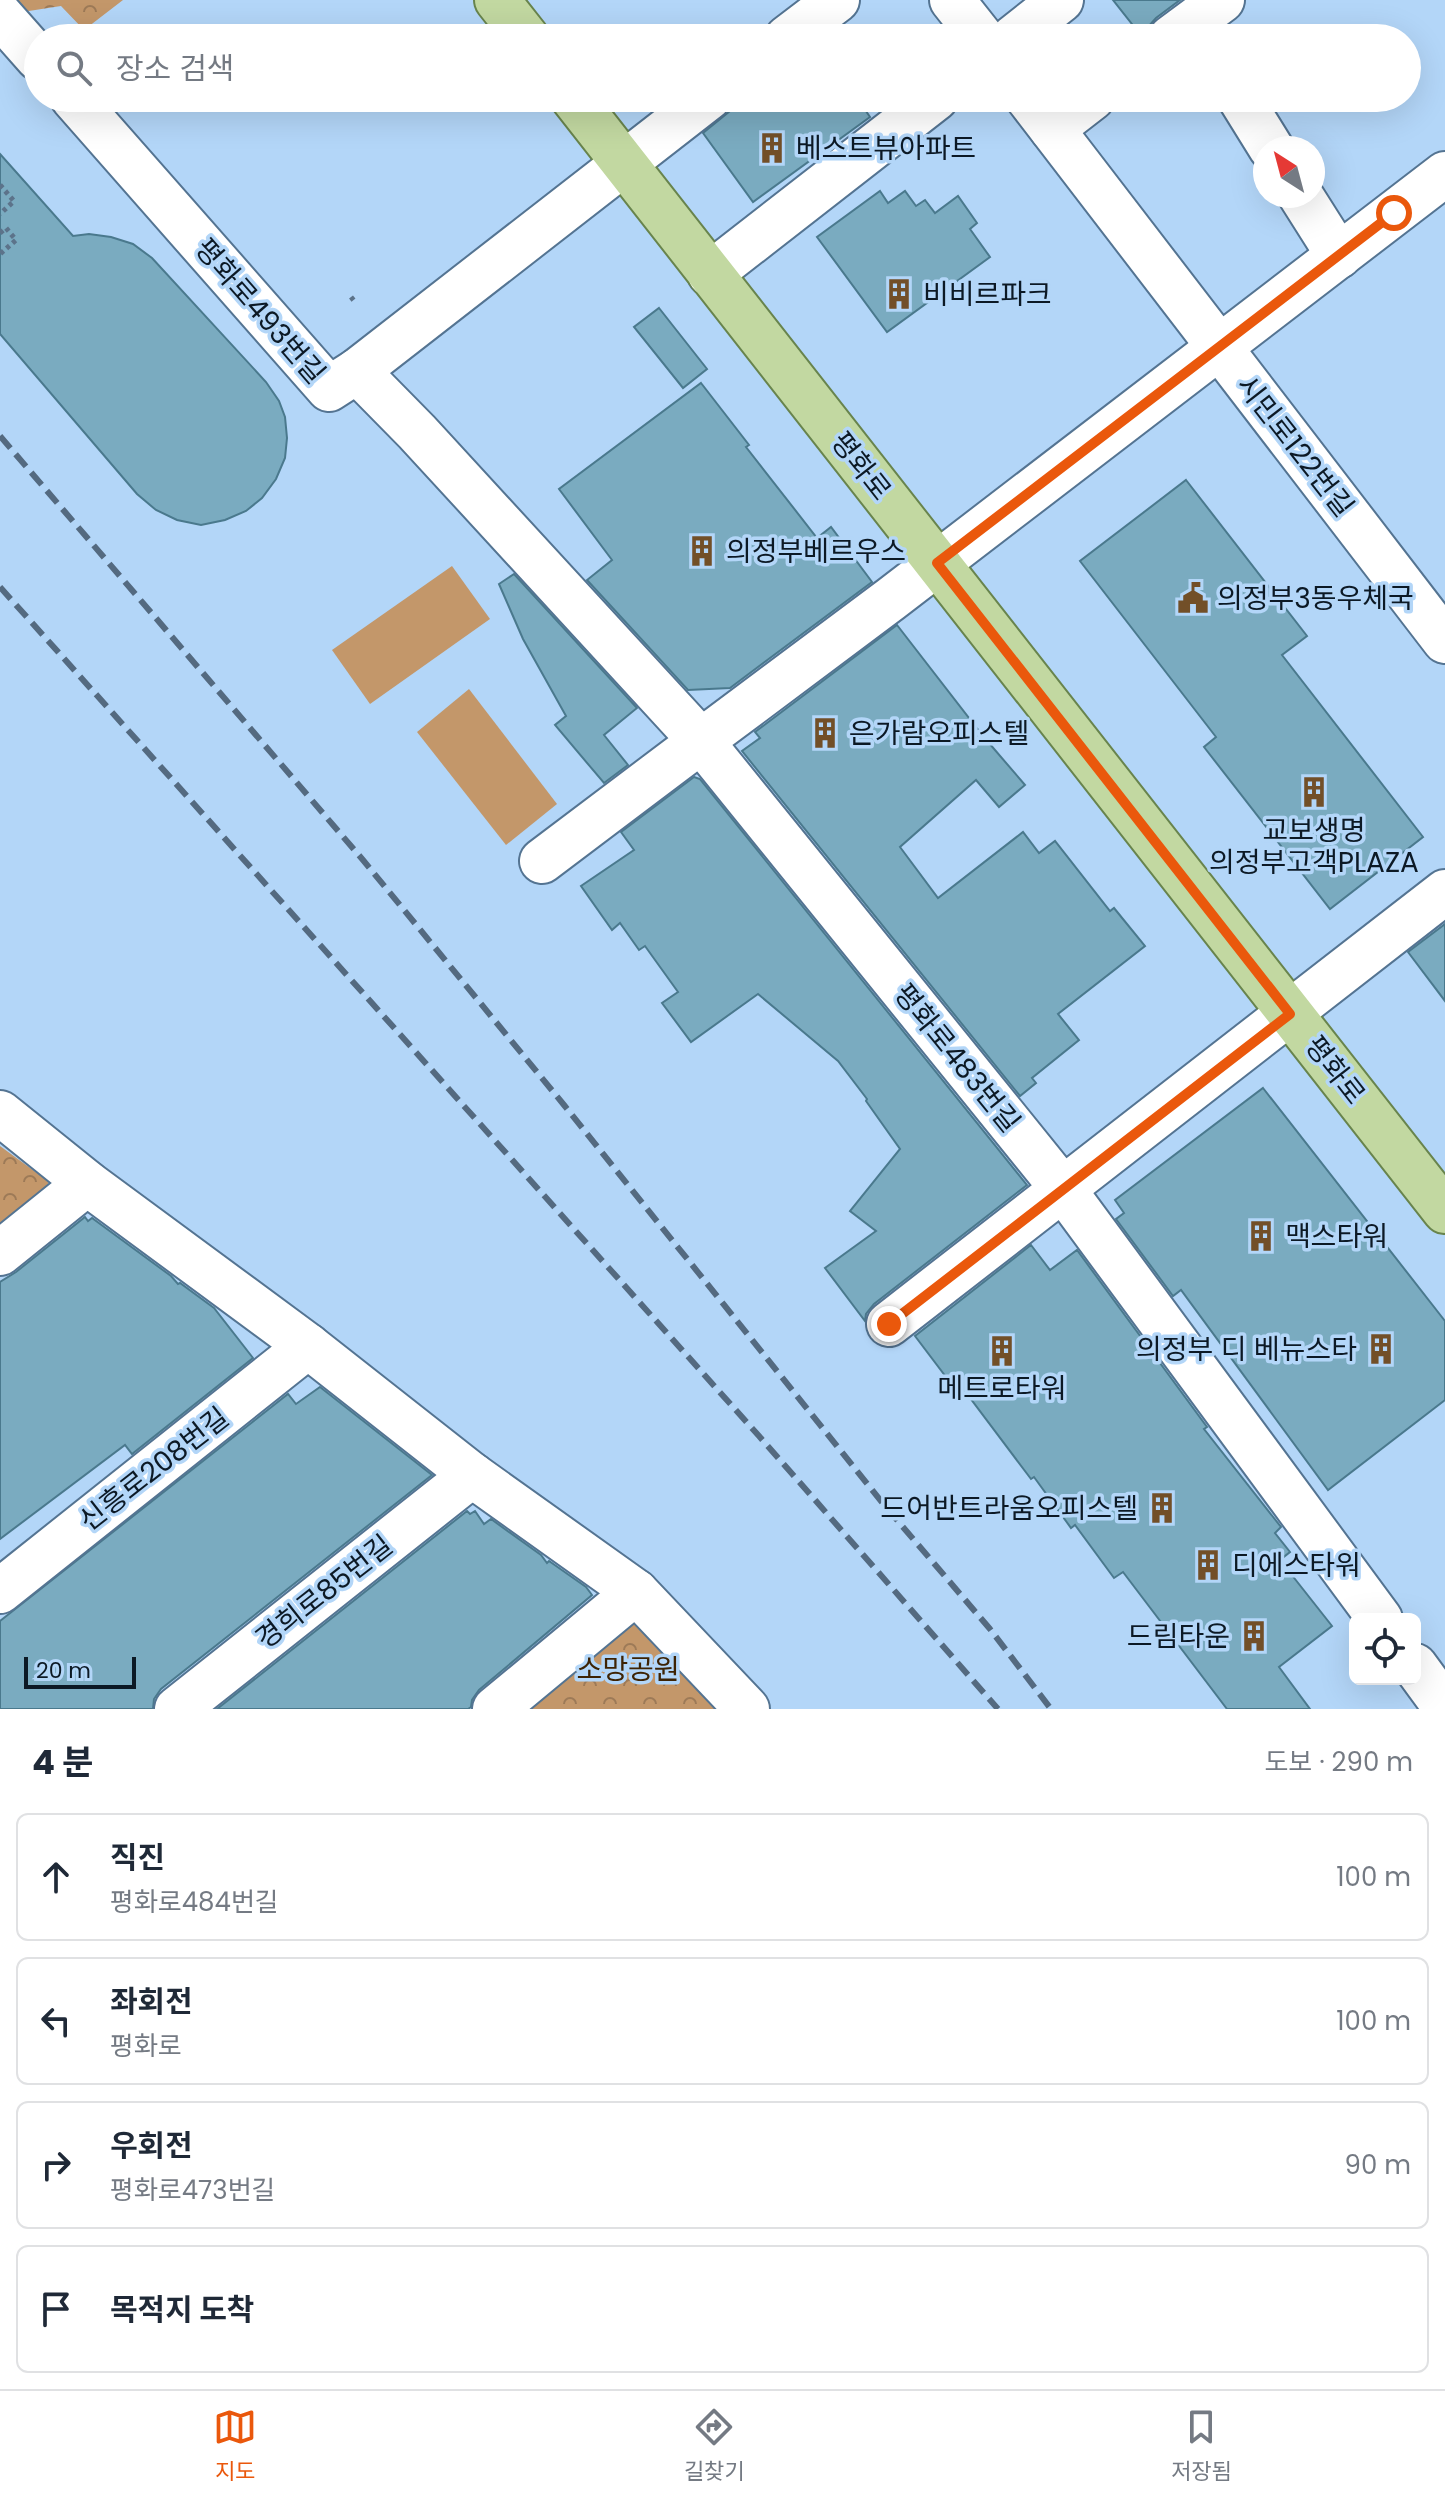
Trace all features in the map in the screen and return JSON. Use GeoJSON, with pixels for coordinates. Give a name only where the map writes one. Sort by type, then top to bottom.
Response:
{"type":"FeatureCollection","features":[{"type":"Feature","properties":{"kind":"main road"},"geometry":{"type":"LineString","coordinates":[[497,0],[516,24]]}},
{"type":"Feature","properties":{"kind":"main road","name":"평화로"},"geometry":{"type":"LineString","coordinates":[[584,112],[1445,1211]]}},
{"type":"Feature","properties":{"kind":"street"},"geometry":{"type":"LineString","coordinates":[[805,24],[837,0]]}},
{"type":"Feature","properties":{"kind":"street"},"geometry":{"type":"LineString","coordinates":[[952,0],[971,24]]}},
{"type":"Feature","properties":{"kind":"street"},"geometry":{"type":"LineString","coordinates":[[1031,24],[1061,0]]}},
{"type":"Feature","properties":{"kind":"street"},"geometry":{"type":"LineString","coordinates":[[0,15],[24,42]]}},
{"type":"Feature","properties":{"kind":"street","name":"평화로493번길"},"geometry":{"type":"LineString","coordinates":[[85,112],[329,389],[357,371],[690,112]]}},
{"type":"Feature","properties":{"kind":"street"},"geometry":{"type":"LineString","coordinates":[[710,274],[918,112]]}},
{"type":"Feature","properties":{"kind":"street"},"geometry":{"type":"LineString","coordinates":[[1249,112],[1264,136]]}},
{"type":"Feature","properties":{"kind":"street","name":"시민로122번길"},"geometry":{"type":"LineString","coordinates":[[1040,113],[1445,641]]}},
{"type":"Feature","properties":{"kind":"street"},"geometry":{"type":"LineString","coordinates":[[542,861],[1445,174]]}},
{"type":"Feature","properties":{"kind":"street"},"geometry":{"type":"LineString","coordinates":[[1309,208],[1339,256]]}},
{"type":"Feature","properties":{"kind":"street","name":"평화로483번길"},"geometry":{"type":"LineString","coordinates":[[357,371],[417,432],[701,741],[1063,1189],[1376,1613]]}},
{"type":"Feature","properties":{"kind":"street"},"geometry":{"type":"LineString","coordinates":[[889,1324],[1445,892]]}},
{"type":"Feature","properties":{"kind":"street"},"geometry":{"type":"LineString","coordinates":[[0,1113],[87,1183],[308,1346],[472,1475],[636,1592],[747,1709]]}},
{"type":"Feature","properties":{"kind":"street"},"geometry":{"type":"LineString","coordinates":[[0,1253],[87,1183]]}},
{"type":"Feature","properties":{"kind":"street","name":"신흥로208번길"},"geometry":{"type":"LineString","coordinates":[[0,1591],[308,1346]]}},
{"type":"Feature","properties":{"kind":"street","name":"경희로85번길"},"geometry":{"type":"LineString","coordinates":[[177,1709],[472,1475]]}},
{"type":"Feature","properties":{"kind":"street"},"geometry":{"type":"LineString","coordinates":[[495,1709],[636,1592]]}},
{"type":"Feature","properties":{"kind":"street"},"geometry":{"type":"LineString","coordinates":[[1421,1674],[1445,1707]]}},
{"type":"Feature","properties":{"kind":"path"},"geometry":{"type":"LineString","coordinates":[[0,185],[14,201],[0,214]]}},
{"type":"Feature","properties":{"kind":"path"},"geometry":{"type":"LineString","coordinates":[[0,233],[6,228],[16,240],[0,254]]}},
{"type":"Feature","properties":{"kind":"green space"},"geometry":{"type":"Polygon","coordinates":[[[4,0],[123,0],[92,24],[78,24],[61,6],[16,13],[4,0]]]}},
{"type":"Feature","properties":{"kind":"green space"},"geometry":{"type":"Polygon","coordinates":[[[452,566],[490,619],[370,704],[332,650],[452,566]]]}},
{"type":"Feature","properties":{"kind":"green space"},"geometry":{"type":"Polygon","coordinates":[[[469,689],[557,804],[506,845],[417,732],[469,689]]]}},
{"type":"Feature","properties":{"kind":"green space"},"geometry":{"type":"Polygon","coordinates":[[[0,1146],[48,1181],[49,1192],[0,1230],[0,1146]]]}},
{"type":"Feature","properties":{"kind":"green space","name":"소망공원"},"geometry":{"type":"Polygon","coordinates":[[[634,1613],[716,1709],[512,1709],[634,1613]]]}},
{"type":"Feature","properties":{"kind":"building"},"geometry":{"type":"Polygon","coordinates":[[[1113,0],[1180,0],[1151,24],[1132,24],[1113,0]]]}},
{"type":"Feature","properties":{"kind":"building","name":"베스트뷰아파트"},"geometry":{"type":"Polygon","coordinates":[[[729,112],[867,112],[870,117],[753,202],[703,133],[729,112]]]}},
{"type":"Feature","properties":{"kind":"building"},"geometry":{"type":"Polygon","coordinates":[[[0,154],[73,236],[89,234],[111,237],[133,244],[152,258],[266,382],[285,417],[285,458],[276,479],[262,498],[246,511],[201,525],[177,520],[156,510],[137,494],[0,334],[0,154]]]}},
{"type":"Feature","properties":{"kind":"building","name":"비비르파크"},"geometry":{"type":"Polygon","coordinates":[[[880,191],[888,203],[905,191],[916,206],[925,200],[935,213],[958,196],[977,223],[970,229],[990,257],[887,332],[817,237],[880,191]]]}},
{"type":"Feature","properties":{"kind":"building"},"geometry":{"type":"Polygon","coordinates":[[[659,308],[707,369],[683,388],[634,327],[659,308]]]}},
{"type":"Feature","properties":{"kind":"building"},"geometry":{"type":"Polygon","coordinates":[[[701,383],[817,538],[831,527],[872,582],[730,688],[688,690],[587,580],[612,560],[559,489],[701,383]]]}},
{"type":"Feature","properties":{"kind":"building"},"geometry":{"type":"Polygon","coordinates":[[[1186,480],[1307,636],[1282,655],[1423,837],[1330,909],[1204,747],[1216,737],[1080,561],[1186,480]]]}},
{"type":"Feature","properties":{"kind":"building"},"geometry":{"type":"Polygon","coordinates":[[[514,574],[637,708],[604,735],[628,765],[604,783],[555,725],[566,716],[523,639],[499,584],[514,574]]]}},
{"type":"Feature","properties":{"kind":"building"},"geometry":{"type":"Polygon","coordinates":[[[897,625],[1025,785],[999,807],[976,780],[900,847],[938,898],[1023,832],[1039,853],[1055,841],[1110,911],[1114,908],[1145,946],[1058,1014],[1079,1040],[1032,1078],[1036,1083],[1020,1096],[742,751],[760,738],[755,732],[897,625]]]}},
{"type":"Feature","properties":{"kind":"building"},"geometry":{"type":"Polygon","coordinates":[[[694,777],[700,779],[1027,1185],[874,1304],[865,1321],[825,1268],[876,1231],[850,1211],[900,1149],[838,1061],[758,994],[691,1042],[662,1003],[678,992],[645,946],[639,950],[620,923],[612,930],[581,886],[634,850],[621,832],[694,777]]]}},
{"type":"Feature","properties":{"kind":"building"},"geometry":{"type":"Polygon","coordinates":[[[1445,924],[1445,1001],[1408,952],[1445,924]]]}},
{"type":"Feature","properties":{"kind":"building","name":"맥스타워"},"geometry":{"type":"Polygon","coordinates":[[[1263,1088],[1445,1321],[1445,1400],[1328,1490],[1181,1290],[1173,1296],[1116,1219],[1124,1213],[1115,1200],[1263,1088]]]}},
{"type":"Feature","properties":{"kind":"building"},"geometry":{"type":"Polygon","coordinates":[[[85,1217],[88,1221],[92,1218],[214,1308],[253,1358],[132,1454],[125,1445],[0,1539],[0,1282],[85,1217]]]}},
{"type":"Feature","properties":{"kind":"building"},"geometry":{"type":"Polygon","coordinates":[[[1031,1245],[1050,1270],[1077,1250],[1207,1427],[1204,1429],[1281,1527],[1275,1533],[1290,1552],[1280,1560],[1332,1626],[1279,1667],[1310,1709],[1227,1709],[1123,1572],[1114,1578],[1075,1525],[1071,1528],[967,1394],[962,1398],[915,1336],[1031,1245]]]}},
{"type":"Feature","properties":{"kind":"building"},"geometry":{"type":"Polygon","coordinates":[[[320,1387],[432,1475],[161,1689],[154,1699],[153,1709],[0,1709],[0,1621],[288,1394],[296,1404],[320,1387]]]}},
{"type":"Feature","properties":{"kind":"building"},"geometry":{"type":"Polygon","coordinates":[[[467,1511],[470,1514],[475,1511],[484,1524],[491,1519],[541,1555],[547,1563],[549,1561],[586,1587],[592,1595],[479,1690],[471,1707],[217,1709],[467,1511]]]}},
{"type":"Feature","properties":{"kind":"railway"},"geometry":{"type":"LineString","coordinates":[[0,436],[363,860],[885,1506],[990,1629],[1051,1709]]}},
{"type":"Feature","properties":{"kind":"railway"},"geometry":{"type":"LineString","coordinates":[[0,587],[759,1436],[998,1709]]}},
{"type":"Feature","properties":{"kind":"place","name":"베스트뷰아파트"},"geometry":{"type":"Point","coordinates":[772,148]}},
{"type":"Feature","properties":{"kind":"place","name":"비비르파크"},"geometry":{"type":"Point","coordinates":[899,294]}},
{"type":"Feature","properties":{"kind":"place","name":"의정부베르우스"},"geometry":{"type":"Point","coordinates":[702,551]}},
{"type":"Feature","properties":{"kind":"place","name":"의정부3동우체국"},"geometry":{"type":"Point","coordinates":[1193,598]}},
{"type":"Feature","properties":{"kind":"place","name":"은가람오피스텔"},"geometry":{"type":"Point","coordinates":[825,733]}},
{"type":"Feature","properties":{"kind":"place","name":"교보생명 의정부고객PLAZA"},"geometry":{"type":"Point","coordinates":[1314,792]}},
{"type":"Feature","properties":{"kind":"place","name":"맥스타워"},"geometry":{"type":"Point","coordinates":[1261,1236]}},
{"type":"Feature","properties":{"kind":"place","name":"의정부 디 베뉴스타"},"geometry":{"type":"Point","coordinates":[1381,1349]}},
{"type":"Feature","properties":{"kind":"place","name":"메트로타워"},"geometry":{"type":"Point","coordinates":[1002,1351]}},
{"type":"Feature","properties":{"kind":"place","name":"드어반트라움오피스텔"},"geometry":{"type":"Point","coordinates":[1162,1508]}},
{"type":"Feature","properties":{"kind":"place","name":"디에스타워"},"geometry":{"type":"Point","coordinates":[1208,1565]}},
{"type":"Feature","properties":{"kind":"place","name":"드림타운"},"geometry":{"type":"Point","coordinates":[1254,1636]}},
{"type":"Feature","properties":{"kind":"route"},"geometry":{"type":"LineString","coordinates":[[889,1324],[1290,1014],[937,563],[1394,213]]}}]}
